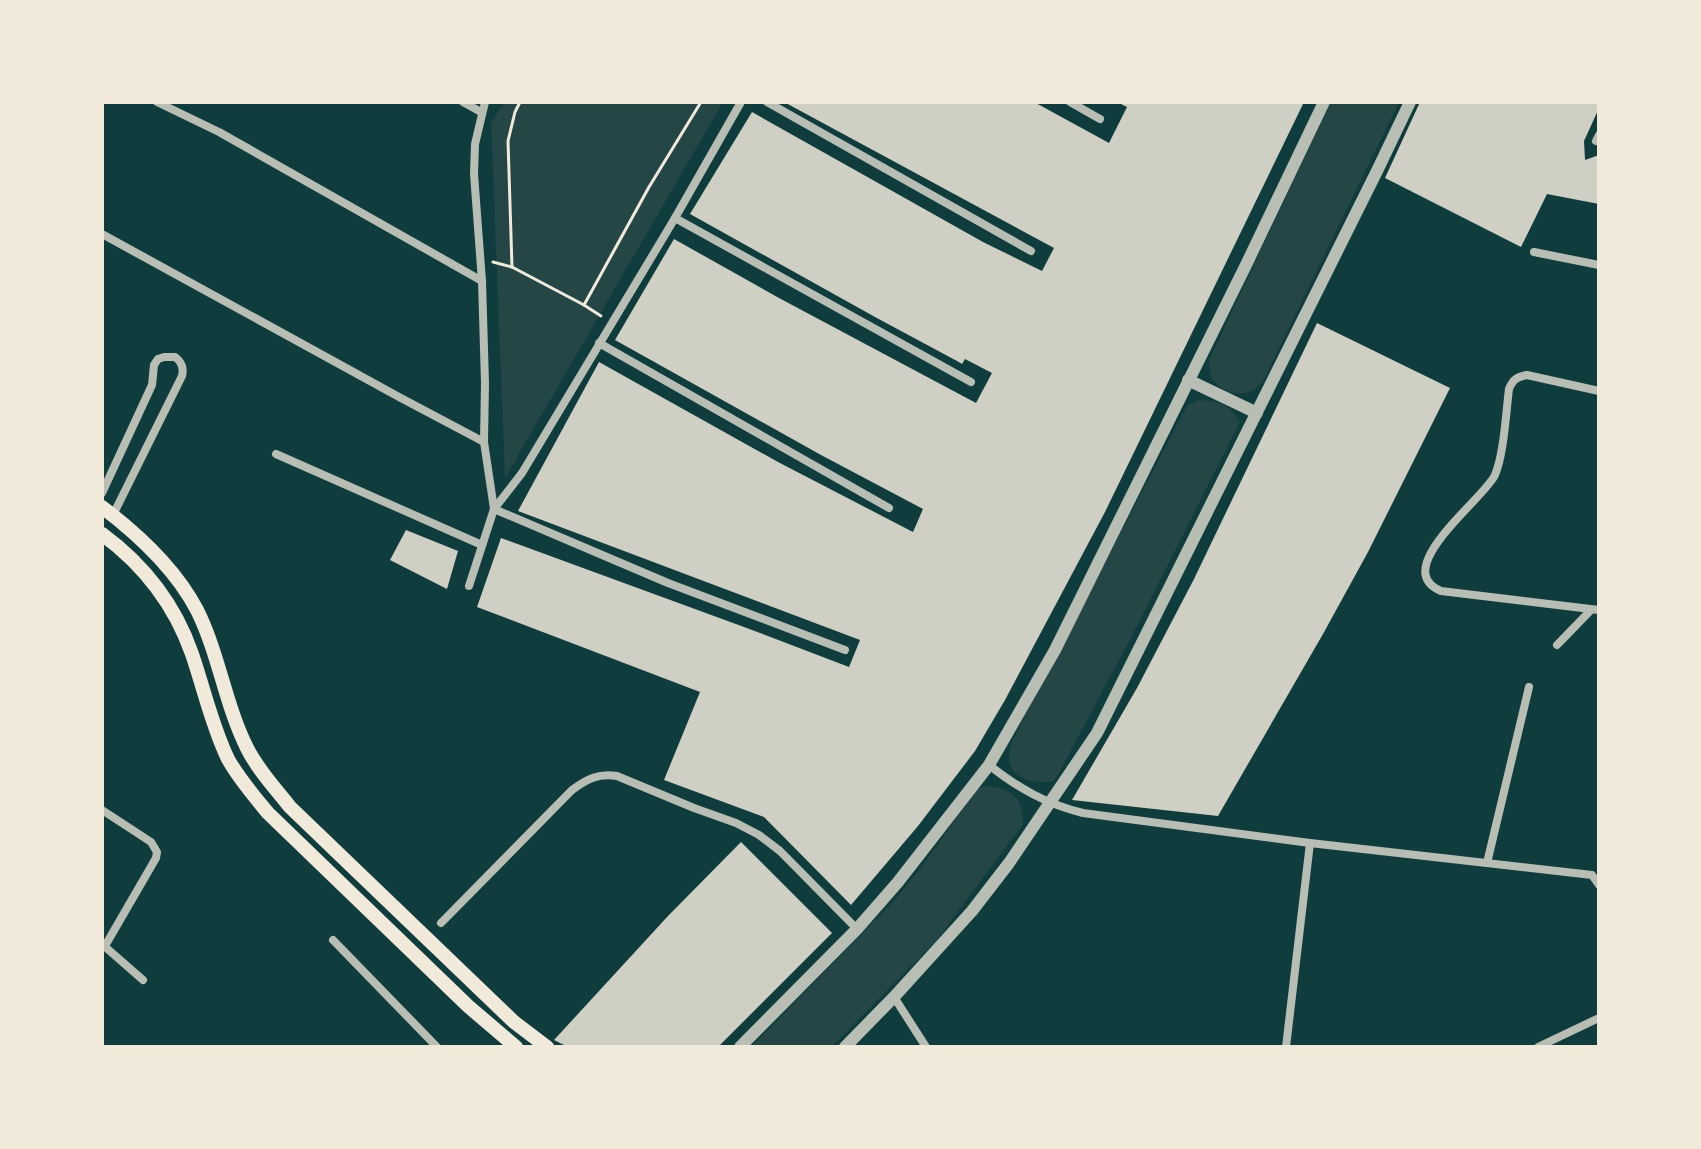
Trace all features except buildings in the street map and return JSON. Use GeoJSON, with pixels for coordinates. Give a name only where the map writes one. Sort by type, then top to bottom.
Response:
{"type":"FeatureCollection","features":[{"type":"Feature","properties":{"kind":"main road"},"geometry":{"type":"LineString","coordinates":[[108,511],[155,553],[196,609],[248,749],[290,807],[514,1022],[547,1047]]}},
{"type":"Feature","properties":{"kind":"main road"},"geometry":{"type":"LineString","coordinates":[[102,534],[141,567],[177,618],[215,728],[229,760],[247,788],[268,813],[468,1006],[516,1047]]}},
{"type":"Feature","properties":{"kind":"street"},"geometry":{"type":"LineString","coordinates":[[157,102],[219,132],[482,281]]}},
{"type":"Feature","properties":{"kind":"street"},"geometry":{"type":"LineString","coordinates":[[463,102],[481,112]]}},
{"type":"Feature","properties":{"kind":"street"},"geometry":{"type":"LineString","coordinates":[[485,102],[475,144],[474,174],[482,281],[484,442],[494,509]]}},
{"type":"Feature","properties":{"kind":"street"},"geometry":{"type":"LineString","coordinates":[[469,586],[494,509],[522,473],[741,102]]}},
{"type":"Feature","properties":{"kind":"street"},"geometry":{"type":"LineString","coordinates":[[767,102],[1031,251]]}},
{"type":"Feature","properties":{"kind":"street"},"geometry":{"type":"LineString","coordinates":[[1070,102],[1100,119]]}},
{"type":"Feature","properties":{"kind":"street"},"geometry":{"type":"LineString","coordinates":[[740,1047],[857,929],[898,882],[989,765],[1055,650],[1324,102]]}},
{"type":"Feature","properties":{"kind":"street"},"geometry":{"type":"LineString","coordinates":[[845,1047],[972,911],[1009,863],[1097,733],[1410,102]]}},
{"type":"Feature","properties":{"kind":"street"},"geometry":{"type":"LineString","coordinates":[[675,218],[971,382]]}},
{"type":"Feature","properties":{"kind":"street"},"geometry":{"type":"LineString","coordinates":[[102,234],[484,442]]}},
{"type":"Feature","properties":{"kind":"street"},"geometry":{"type":"LineString","coordinates":[[1534,252],[1599,265]]}},
{"type":"Feature","properties":{"kind":"street"},"geometry":{"type":"LineString","coordinates":[[599,343],[889,508]]}},
{"type":"Feature","properties":{"kind":"street"},"geometry":{"type":"LineString","coordinates":[[102,493],[152,385],[154,365],[158,359],[175,357],[182,365],[182,376],[108,511]]}},
{"type":"Feature","properties":{"kind":"street"},"geometry":{"type":"LineString","coordinates":[[1595,610],[1441,591],[1433,588],[1426,575],[1429,555],[1465,508],[1493,479],[1498,467],[1512,381],[1527,375],[1599,391]]}},
{"type":"Feature","properties":{"kind":"street"},"geometry":{"type":"LineString","coordinates":[[1188,380],[1257,413]]}},
{"type":"Feature","properties":{"kind":"street"},"geometry":{"type":"LineString","coordinates":[[276,454],[482,545]]}},
{"type":"Feature","properties":{"kind":"street"},"geometry":{"type":"LineString","coordinates":[[494,509],[668,583],[845,650]]}},
{"type":"Feature","properties":{"kind":"street"},"geometry":{"type":"LineString","coordinates":[[1557,645],[1595,610]]}},
{"type":"Feature","properties":{"kind":"street"},"geometry":{"type":"LineString","coordinates":[[1487,863],[1529,687]]}},
{"type":"Feature","properties":{"kind":"street"},"geometry":{"type":"LineString","coordinates":[[989,765],[1025,791],[1064,809],[1310,843],[1596,874],[1599,885]]}},
{"type":"Feature","properties":{"kind":"street"},"geometry":{"type":"LineString","coordinates":[[441,923],[572,790],[592,777],[605,774],[736,823],[759,835],[780,851],[857,929]]}},
{"type":"Feature","properties":{"kind":"street"},"geometry":{"type":"LineString","coordinates":[[102,810],[151,842],[157,852],[103,945],[143,980]]}},
{"type":"Feature","properties":{"kind":"street"},"geometry":{"type":"LineString","coordinates":[[1286,1047],[1310,843]]}},
{"type":"Feature","properties":{"kind":"street"},"geometry":{"type":"LineString","coordinates":[[333,940],[437,1047]]}},
{"type":"Feature","properties":{"kind":"street"},"geometry":{"type":"LineString","coordinates":[[894,997],[926,1047]]}},
{"type":"Feature","properties":{"kind":"street"},"geometry":{"type":"LineString","coordinates":[[1538,1047],[1599,1018]]}},
{"type":"Feature","properties":{"kind":"path"},"geometry":{"type":"LineString","coordinates":[[512,267],[508,141],[520,102]]}},
{"type":"Feature","properties":{"kind":"path"},"geometry":{"type":"LineString","coordinates":[[584,305],[649,187],[701,102]]}},
{"type":"Feature","properties":{"kind":"path"},"geometry":{"type":"LineString","coordinates":[[480,259],[512,267],[612,323]]}},
{"type":"Feature","properties":{"kind":"shaded area"},"geometry":{"type":"Polygon","coordinates":[[[505,102],[723,102],[505,478],[491,122],[505,102]]]}},
{"type":"Feature","properties":{"kind":"shaded area"},"geometry":{"type":"Polygon","coordinates":[[[1331,102],[1399,102],[1263,381],[1247,393],[1228,391],[1213,379],[1209,360],[1331,102]]]}},
{"type":"Feature","properties":{"kind":"shaded area"},"geometry":{"type":"Polygon","coordinates":[[[1198,400],[1223,404],[1240,422],[1059,773],[1053,781],[1026,779],[1014,772],[1011,766],[1009,754],[1013,739],[1187,406],[1198,400]]]}},
{"type":"Feature","properties":{"kind":"shaded area"},"geometry":{"type":"Polygon","coordinates":[[[987,786],[1003,789],[1014,796],[1021,808],[1023,824],[936,941],[831,1047],[751,1047],[895,900],[977,789],[987,786]]]}}]}
